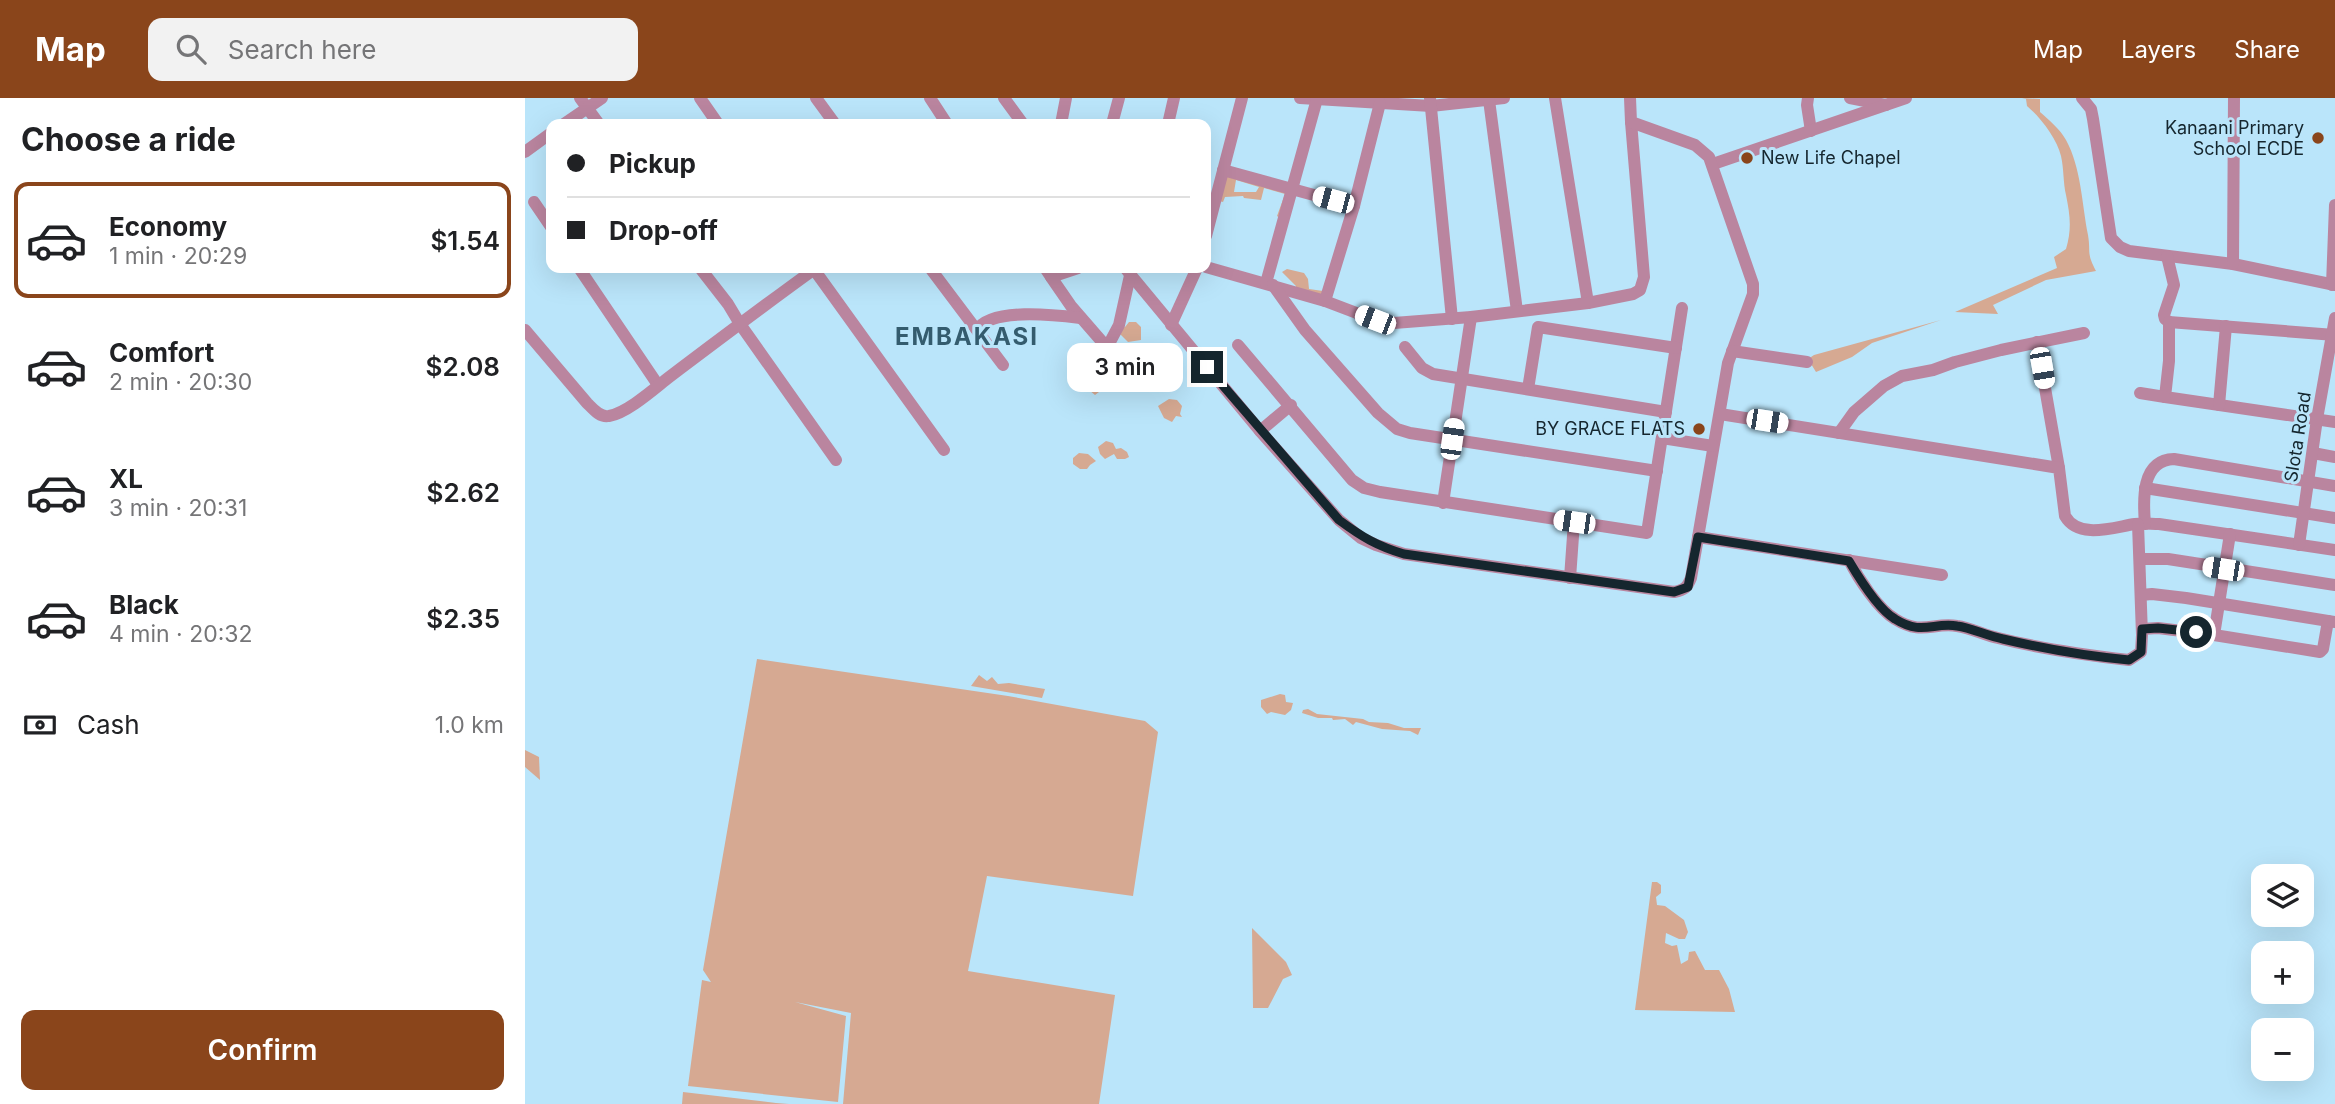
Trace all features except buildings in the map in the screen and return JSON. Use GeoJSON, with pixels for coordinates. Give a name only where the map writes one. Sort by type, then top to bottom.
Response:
{"type":"FeatureCollection","features":[{"type":"Feature","properties":{"kind":"street"},"geometry":{"type":"LineString","coordinates":[[569,119],[584,103],[602,98]]}},
{"type":"Feature","properties":{"kind":"street"},"geometry":{"type":"LineString","coordinates":[[700,98],[715,119]]}},
{"type":"Feature","properties":{"kind":"street"},"geometry":{"type":"LineString","coordinates":[[816,98],[831,119]]}},
{"type":"Feature","properties":{"kind":"street"},"geometry":{"type":"LineString","coordinates":[[930,98],[944,119]]}},
{"type":"Feature","properties":{"kind":"street"},"geometry":{"type":"LineString","coordinates":[[1004,98],[1019,119]]}},
{"type":"Feature","properties":{"kind":"street"},"geometry":{"type":"LineString","coordinates":[[1062,119],[1066,98]]}},
{"type":"Feature","properties":{"kind":"street"},"geometry":{"type":"LineString","coordinates":[[1113,119],[1119,98]]}},
{"type":"Feature","properties":{"kind":"street"},"geometry":{"type":"LineString","coordinates":[[1169,119],[1174,98]]}},
{"type":"Feature","properties":{"kind":"street"},"geometry":{"type":"LineString","coordinates":[[1211,217],[1242,98]]}},
{"type":"Feature","properties":{"kind":"street"},"geometry":{"type":"LineString","coordinates":[[1300,98],[1380,103],[1504,98]]}},
{"type":"Feature","properties":{"kind":"street"},"geometry":{"type":"LineString","coordinates":[[1555,98],[1588,303]]}},
{"type":"Feature","properties":{"kind":"street"},"geometry":{"type":"LineString","coordinates":[[1211,268],[1325,301],[1375,320],[1394,323],[1588,303],[1633,294],[1640,290],[1644,277],[1630,98]]}},
{"type":"Feature","properties":{"kind":"street"},"geometry":{"type":"LineString","coordinates":[[1850,98],[1886,106]]}},
{"type":"Feature","properties":{"kind":"street"},"geometry":{"type":"LineString","coordinates":[[1713,164],[1906,98]]}},
{"type":"Feature","properties":{"kind":"street"},"geometry":{"type":"LineString","coordinates":[[2082,98],[2091,109],[2111,238],[2129,251],[2233,264],[2333,285],[2335,205]]}},
{"type":"Feature","properties":{"kind":"street"},"geometry":{"type":"LineString","coordinates":[[2233,264],[2234,98]]}},
{"type":"Feature","properties":{"kind":"street"},"geometry":{"type":"LineString","coordinates":[[1269,284],[1317,99]]}},
{"type":"Feature","properties":{"kind":"street"},"geometry":{"type":"LineString","coordinates":[[1489,100],[1517,311]]}},
{"type":"Feature","properties":{"kind":"street"},"geometry":{"type":"LineString","coordinates":[[1806,100],[1811,131]]}},
{"type":"Feature","properties":{"kind":"street"},"geometry":{"type":"LineString","coordinates":[[1430,102],[1453,318]]}},
{"type":"Feature","properties":{"kind":"street"},"geometry":{"type":"LineString","coordinates":[[584,103],[595,119]]}},
{"type":"Feature","properties":{"kind":"street"},"geometry":{"type":"LineString","coordinates":[[1325,301],[1380,103]]}},
{"type":"Feature","properties":{"kind":"street"},"geometry":{"type":"LineString","coordinates":[[1131,273],[1260,431],[1339,520],[1361,538],[1404,554],[1674,592],[1682,590],[1688,587],[1691,579],[1732,351],[1753,294],[1753,284],[1709,157],[1695,145],[1631,122]]}},
{"type":"Feature","properties":{"kind":"street"},"geometry":{"type":"LineString","coordinates":[[525,152],[546,137]]}},
{"type":"Feature","properties":{"kind":"street"},"geometry":{"type":"LineString","coordinates":[[1223,170],[1353,206]]}},
{"type":"Feature","properties":{"kind":"street"},"geometry":{"type":"LineString","coordinates":[[534,202],[546,220]]}},
{"type":"Feature","properties":{"kind":"street"},"geometry":{"type":"LineString","coordinates":[[2167,256],[2174,285],[2164,315],[2169,322],[2334,335]]}},
{"type":"Feature","properties":{"kind":"street"},"geometry":{"type":"LineString","coordinates":[[582,273],[658,386]]}},
{"type":"Feature","properties":{"kind":"street"},"geometry":{"type":"LineString","coordinates":[[704,273],[836,460]]}},
{"type":"Feature","properties":{"kind":"street"},"geometry":{"type":"LineString","coordinates":[[525,330],[587,403],[605,417],[619,413],[658,386],[808,273]]}},
{"type":"Feature","properties":{"kind":"street"},"geometry":{"type":"LineString","coordinates":[[819,273],[944,450]]}},
{"type":"Feature","properties":{"kind":"street"},"geometry":{"type":"LineString","coordinates":[[934,273],[1003,365]]}},
{"type":"Feature","properties":{"kind":"street"},"geometry":{"type":"LineString","coordinates":[[1049,273],[1081,318],[1104,344],[1110,342],[1119,325],[1128,273]]}},
{"type":"Feature","properties":{"kind":"street"},"geometry":{"type":"LineString","coordinates":[[1171,325],[1195,273]]}},
{"type":"Feature","properties":{"kind":"street"},"geometry":{"type":"LineString","coordinates":[[1269,284],[1305,330],[1384,419],[1403,432],[1657,471]]}},
{"type":"Feature","properties":{"kind":"street"},"geometry":{"type":"LineString","coordinates":[[1238,345],[1357,484],[1372,491],[1647,533],[1682,308]]}},
{"type":"Feature","properties":{"kind":"street"},"geometry":{"type":"LineString","coordinates":[[977,330],[981,323],[997,317],[1048,314],[1081,318]]}},
{"type":"Feature","properties":{"kind":"street"},"geometry":{"type":"LineString","coordinates":[[1443,503],[1471,317]]}},
{"type":"Feature","properties":{"kind":"street","name":"Slota Road"},"geometry":{"type":"LineString","coordinates":[[2299,545],[2335,318]]}},
{"type":"Feature","properties":{"kind":"street"},"geometry":{"type":"LineString","coordinates":[[2165,397],[2169,322]]}},
{"type":"Feature","properties":{"kind":"street"},"geometry":{"type":"LineString","coordinates":[[2219,405],[2226,326]]}},
{"type":"Feature","properties":{"kind":"street"},"geometry":{"type":"LineString","coordinates":[[1528,389],[1538,327],[1676,348]]}},
{"type":"Feature","properties":{"kind":"street"},"geometry":{"type":"LineString","coordinates":[[1839,433],[1854,412],[1884,386],[1902,376],[2084,333]]}},
{"type":"Feature","properties":{"kind":"street"},"geometry":{"type":"LineString","coordinates":[[2037,342],[2065,516],[2069,522],[2079,528],[2098,530],[2142,524],[2335,550]]}},
{"type":"Feature","properties":{"kind":"street"},"geometry":{"type":"LineString","coordinates":[[1405,347],[1427,372],[1666,412]]}},
{"type":"Feature","properties":{"kind":"street"},"geometry":{"type":"LineString","coordinates":[[1732,351],[1807,362]]}},
{"type":"Feature","properties":{"kind":"street"},"geometry":{"type":"LineString","coordinates":[[2140,393],[2335,422]]}},
{"type":"Feature","properties":{"kind":"street"},"geometry":{"type":"LineString","coordinates":[[1260,431],[1291,405]]}},
{"type":"Feature","properties":{"kind":"street"},"geometry":{"type":"LineString","coordinates":[[1720,414],[2059,468]]}},
{"type":"Feature","properties":{"kind":"street"},"geometry":{"type":"LineString","coordinates":[[1662,438],[1713,446]]}},
{"type":"Feature","properties":{"kind":"street"},"geometry":{"type":"LineString","coordinates":[[2312,453],[2335,457]]}},
{"type":"Feature","properties":{"kind":"street"},"geometry":{"type":"LineString","coordinates":[[1849,561],[1884,611],[1911,626],[1925,629],[1955,625],[1996,638],[2064,653],[2129,660],[2141,652],[2140,559],[2143,500],[2151,470],[2158,462],[2168,459],[2335,486]]}},
{"type":"Feature","properties":{"kind":"street"},"geometry":{"type":"LineString","coordinates":[[2145,488],[2335,518]]}},
{"type":"Feature","properties":{"kind":"street"},"geometry":{"type":"LineString","coordinates":[[1570,578],[1574,522]]}},
{"type":"Feature","properties":{"kind":"street"},"geometry":{"type":"LineString","coordinates":[[2214,635],[2230,534]]}},
{"type":"Feature","properties":{"kind":"street"},"geometry":{"type":"LineString","coordinates":[[1698,537],[1942,575]]}},
{"type":"Feature","properties":{"kind":"street"},"geometry":{"type":"LineString","coordinates":[[2140,559],[2168,559],[2335,585]]}},
{"type":"Feature","properties":{"kind":"street"},"geometry":{"type":"LineString","coordinates":[[2141,595],[2152,593],[2331,621],[2320,652],[2214,635],[2158,628],[2142,629]]}},
{"type":"Feature","properties":{"kind":"shaded area"},"geometry":{"type":"Polygon","coordinates":[[[2022,98],[2040,99],[2040,112],[2061,132],[2071,151],[2080,186],[2090,256],[2096,271],[2046,280],[1993,305],[1998,314],[1955,312],[2057,268],[2054,257],[2066,249],[2070,222],[2061,156],[2048,129],[2027,106],[2026,99],[2022,98]]]}},
{"type":"Feature","properties":{"kind":"shaded area"},"geometry":{"type":"Polygon","coordinates":[[[1226,175],[1288,192],[1281,219],[1277,216],[1285,194],[1264,188],[1261,200],[1243,196],[1225,197],[1223,202],[1219,201],[1226,175]],[[1236,180],[1234,192],[1256,192],[1259,187],[1236,180]]]}},
{"type":"Feature","properties":{"kind":"shaded area"},"geometry":{"type":"Polygon","coordinates":[[[1287,269],[1304,273],[1309,289],[1323,291],[1323,295],[1296,290],[1296,286],[1282,272],[1287,269]]]}},
{"type":"Feature","properties":{"kind":"shaded area"},"geometry":{"type":"Polygon","coordinates":[[[1941,320],[1872,343],[1852,357],[1816,372],[1808,359],[1814,355],[1941,320]]]}},
{"type":"Feature","properties":{"kind":"shaded area"},"geometry":{"type":"Polygon","coordinates":[[[1129,322],[1136,322],[1141,327],[1141,340],[1128,342],[1120,334],[1129,322]]]}},
{"type":"Feature","properties":{"kind":"shaded area"},"geometry":{"type":"Polygon","coordinates":[[[1097,374],[1108,384],[1105,391],[1095,395],[1089,390],[1087,379],[1097,374]]]}},
{"type":"Feature","properties":{"kind":"shaded area"},"geometry":{"type":"Polygon","coordinates":[[[1169,399],[1177,400],[1182,406],[1182,417],[1176,416],[1172,422],[1164,418],[1158,406],[1169,399]]]}},
{"type":"Feature","properties":{"kind":"shaded area"},"geometry":{"type":"Polygon","coordinates":[[[1106,441],[1113,443],[1116,449],[1121,448],[1127,452],[1129,457],[1117,459],[1114,454],[1105,459],[1098,447],[1106,441]]]}},
{"type":"Feature","properties":{"kind":"shaded area"},"geometry":{"type":"Polygon","coordinates":[[[1079,453],[1088,454],[1096,461],[1087,469],[1080,469],[1073,464],[1073,458],[1079,453]]]}},
{"type":"Feature","properties":{"kind":"shaded area"},"geometry":{"type":"Polygon","coordinates":[[[757,659],[1008,696],[1145,721],[1158,732],[1133,896],[987,876],[968,971],[1115,995],[1099,1104],[843,1104],[851,1013],[795,1002],[846,1016],[838,1102],[688,1086],[702,980],[711,982],[703,970],[757,659]]]}},
{"type":"Feature","properties":{"kind":"shaded area"},"geometry":{"type":"Polygon","coordinates":[[[979,675],[987,681],[992,677],[998,684],[1009,683],[1045,689],[1042,698],[971,686],[979,675]]]}},
{"type":"Feature","properties":{"kind":"shaded area"},"geometry":{"type":"Polygon","coordinates":[[[1285,695],[1286,702],[1293,703],[1291,710],[1285,715],[1271,712],[1267,714],[1261,707],[1261,700],[1285,695]]]}},
{"type":"Feature","properties":{"kind":"shaded area"},"geometry":{"type":"Polygon","coordinates":[[[1308,709],[1317,714],[1388,723],[1404,728],[1421,728],[1418,735],[1410,731],[1382,729],[1356,722],[1353,725],[1345,719],[1318,718],[1302,713],[1308,709]]]}},
{"type":"Feature","properties":{"kind":"shaded area"},"geometry":{"type":"Polygon","coordinates":[[[525,750],[539,757],[540,780],[525,767],[525,750]]]}},
{"type":"Feature","properties":{"kind":"shaded area"},"geometry":{"type":"Polygon","coordinates":[[[1652,882],[1661,885],[1661,893],[1656,897],[1657,905],[1665,906],[1684,920],[1688,932],[1685,939],[1666,933],[1665,943],[1677,945],[1681,964],[1688,960],[1689,952],[1695,951],[1705,970],[1719,970],[1729,989],[1735,1012],[1635,1010],[1652,882]]]}},
{"type":"Feature","properties":{"kind":"shaded area"},"geometry":{"type":"Polygon","coordinates":[[[1252,928],[1286,962],[1292,975],[1283,979],[1268,1008],[1253,1008],[1252,928]]]}},
{"type":"Feature","properties":{"kind":"shaded area"},"geometry":{"type":"Polygon","coordinates":[[[683,1092],[776,1103],[789,1104],[682,1104],[683,1092]]]}},
{"type":"Feature","properties":{"kind":"place","name":"Kanaani Primary School ECDE"},"geometry":{"type":"Point","coordinates":[2318,138]}},
{"type":"Feature","properties":{"kind":"place","name":"New Life Chapel"},"geometry":{"type":"Point","coordinates":[1747,158]}},
{"type":"Feature","properties":{"kind":"place","name":"BY GRACE FLATS"},"geometry":{"type":"Point","coordinates":[1699,429]}},
{"type":"Feature","properties":{"kind":"district","name":"EMBAKASI"},"geometry":{"type":"Point","coordinates":[967,337]}},
{"type":"Feature","properties":{"kind":"route"},"geometry":{"type":"LineString","coordinates":[[1207,367],[1339,520],[1361,538],[1404,554],[1674,592],[1688,587],[1698,537],[1849,561],[1884,611],[1895,619],[1925,629],[1955,625],[1996,638],[2064,653],[2129,660],[2141,652],[2142,629],[2196,632]]}}]}
